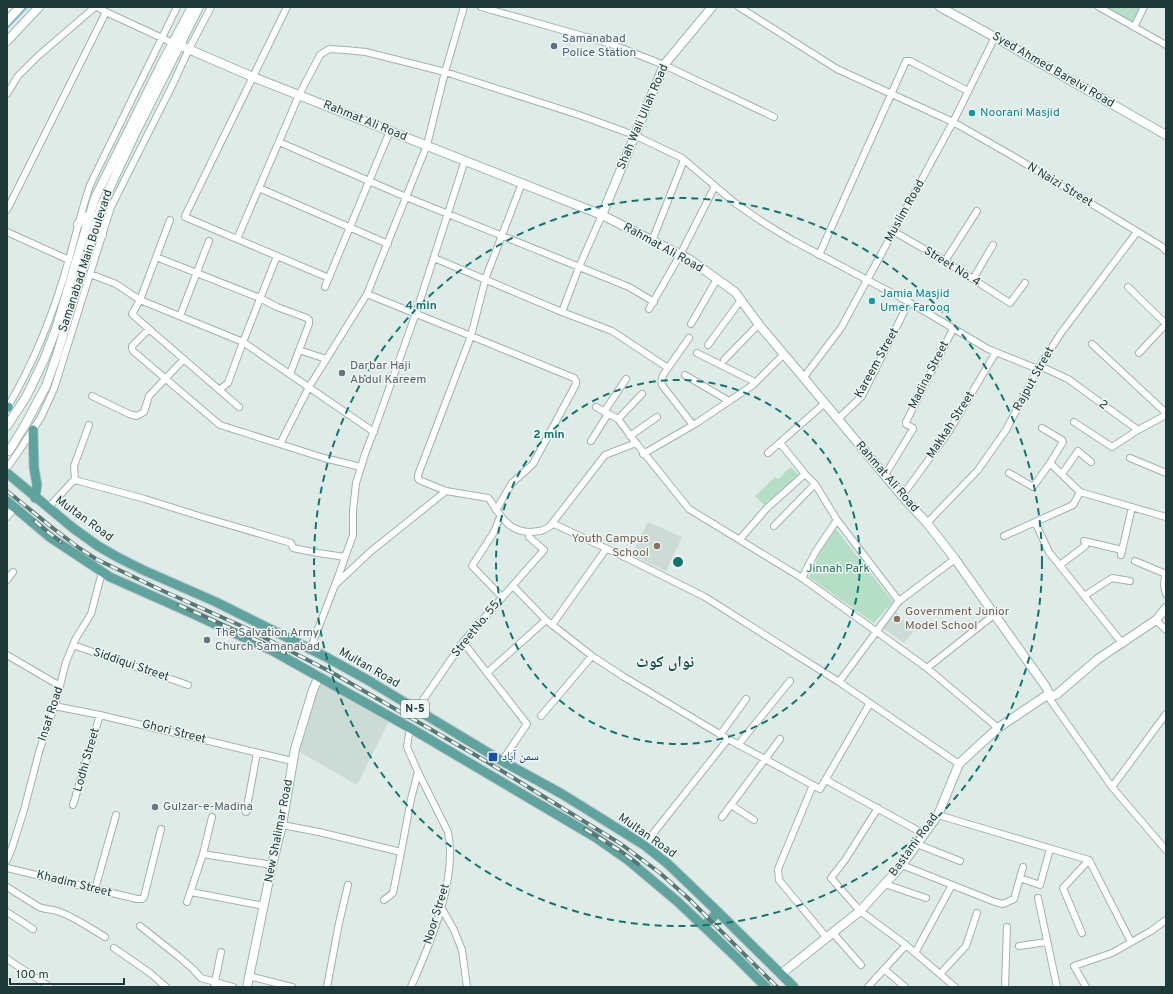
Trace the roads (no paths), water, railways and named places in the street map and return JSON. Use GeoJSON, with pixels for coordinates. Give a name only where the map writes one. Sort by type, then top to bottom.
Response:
{"type":"FeatureCollection","features":[{"type":"Feature","properties":{"kind":"main road"},"geometry":{"type":"LineString","coordinates":[[33,430],[34,468],[37,485],[35,498]]}},
{"type":"Feature","properties":{"kind":"main road","name":"Multan Road"},"geometry":{"type":"LineString","coordinates":[[7,473],[35,498],[84,537],[119,558],[216,602],[326,657],[366,679],[502,761],[562,794],[644,846],[668,864],[794,987]]}},
{"type":"Feature","properties":{"kind":"main road","name":"N-5"},"geometry":{"type":"LineString","coordinates":[[7,501],[51,538],[110,577],[272,651],[319,676],[595,837],[628,860],[678,902],[766,987]]}},
{"type":"Feature","properties":{"kind":"main road"},"geometry":{"type":"LineString","coordinates":[[9,513],[24,515]]}},
{"type":"Feature","properties":{"kind":"main road"},"geometry":{"type":"LineString","coordinates":[[704,926],[718,912]]}},
{"type":"Feature","properties":{"kind":"street"},"geometry":{"type":"LineString","coordinates":[[7,21],[20,7]]}},
{"type":"Feature","properties":{"kind":"street"},"geometry":{"type":"LineString","coordinates":[[8,39],[39,7]]}},
{"type":"Feature","properties":{"kind":"street"},"geometry":{"type":"LineString","coordinates":[[7,94],[18,76],[36,57],[96,7],[176,44]]}},
{"type":"Feature","properties":{"kind":"street"},"geometry":{"type":"LineString","coordinates":[[7,407],[40,342],[51,314],[69,260],[90,185],[177,7]]}},
{"type":"Feature","properties":{"kind":"street","name":"Samanabad Main Boulevard"},"geometry":{"type":"LineString","coordinates":[[9,451],[46,386],[57,355],[102,204],[192,7]]}},
{"type":"Feature","properties":{"kind":"street","name":"Samanabad Main Boulevard"},"geometry":{"type":"LineString","coordinates":[[7,426],[26,397],[44,360],[56,329],[95,198],[162,63],[176,44],[199,7]]}},
{"type":"Feature","properties":{"kind":"street"},"geometry":{"type":"LineString","coordinates":[[7,468],[42,417],[54,389],[111,207],[211,7]]}},
{"type":"Feature","properties":{"kind":"street"},"geometry":{"type":"LineString","coordinates":[[287,7],[185,217],[329,278]]}},
{"type":"Feature","properties":{"kind":"street"},"geometry":{"type":"LineString","coordinates":[[280,444],[309,387],[367,294],[426,145],[464,7]]}},
{"type":"Feature","properties":{"kind":"street"},"geometry":{"type":"LineString","coordinates":[[481,7],[611,44],[664,65],[774,117]]}},
{"type":"Feature","properties":{"kind":"street","name":"Shah Wali Ullah Road"},"geometry":{"type":"LineString","coordinates":[[602,214],[664,65],[712,7]]}},
{"type":"Feature","properties":{"kind":"street","name":"N Naizi Street"},"geometry":{"type":"LineString","coordinates":[[739,7],[837,69],[953,122],[1011,155],[1166,251]]}},
{"type":"Feature","properties":{"kind":"street","name":"Syed Ahmed Barelvi Road"},"geometry":{"type":"LineString","coordinates":[[940,7],[1166,135]]}},
{"type":"Feature","properties":{"kind":"street"},"geometry":{"type":"LineString","coordinates":[[1099,7],[1166,45]]}},
{"type":"Feature","properties":{"kind":"street"},"geometry":{"type":"LineString","coordinates":[[1134,27],[1144,7]]}},
{"type":"Feature","properties":{"kind":"street"},"geometry":{"type":"LineString","coordinates":[[7,210],[106,12]]}},
{"type":"Feature","properties":{"kind":"street","name":"Muslim Road"},"geometry":{"type":"LineString","coordinates":[[804,377],[841,328],[953,122],[995,38]]}},
{"type":"Feature","properties":{"kind":"street","name":"Rahmat Ali Road"},"geometry":{"type":"LineString","coordinates":[[176,44],[253,77],[602,214],[688,259],[735,292],[759,324],[902,496],[927,523],[955,559],[1046,687],[1050,696]]}},
{"type":"Feature","properties":{"kind":"street","name":"2"},"geometry":{"type":"LineString","coordinates":[[237,239],[299,94],[320,55],[329,49],[366,52],[445,72],[579,115],[634,135],[684,160],[735,203],[792,240],[909,302],[988,349],[1068,379],[1138,430]]}},
{"type":"Feature","properties":{"kind":"street"},"geometry":{"type":"LineString","coordinates":[[819,255],[906,61],[908,60],[968,91]]}},
{"type":"Feature","properties":{"kind":"street"},"geometry":{"type":"LineString","coordinates":[[325,287],[390,131]]}},
{"type":"Feature","properties":{"kind":"street"},"geometry":{"type":"LineString","coordinates":[[278,142],[406,197],[629,287],[654,302]]}},
{"type":"Feature","properties":{"kind":"street"},"geometry":{"type":"LineString","coordinates":[[310,650],[353,535],[353,511],[356,483],[361,467],[416,313],[465,160]]}},
{"type":"Feature","properties":{"kind":"street"},"geometry":{"type":"LineString","coordinates":[[652,241],[684,160]]}},
{"type":"Feature","properties":{"kind":"street"},"geometry":{"type":"LineString","coordinates":[[522,183],[486,280],[471,336],[418,475],[419,480],[446,492],[488,498],[500,517],[511,527],[522,532],[541,531],[554,524],[705,597],[839,682],[959,764]]}},
{"type":"Feature","properties":{"kind":"street"},"geometry":{"type":"LineString","coordinates":[[649,310],[680,255],[715,186]]}},
{"type":"Feature","properties":{"kind":"street"},"geometry":{"type":"LineString","coordinates":[[259,188],[388,244]]}},
{"type":"Feature","properties":{"kind":"street"},"geometry":{"type":"LineString","coordinates":[[945,261],[977,211]]}},
{"type":"Feature","properties":{"kind":"street"},"geometry":{"type":"LineString","coordinates":[[78,224],[91,213]]}},
{"type":"Feature","properties":{"kind":"street"},"geometry":{"type":"LineString","coordinates":[[562,312],[579,267],[602,214]]}},
{"type":"Feature","properties":{"kind":"street"},"geometry":{"type":"LineString","coordinates":[[97,220],[102,235]]}},
{"type":"Feature","properties":{"kind":"street"},"geometry":{"type":"LineString","coordinates":[[170,220],[140,300],[132,314],[239,407]]}},
{"type":"Feature","properties":{"kind":"street","name":"Street No. 4"},"geometry":{"type":"LineString","coordinates":[[893,231],[945,261],[1010,303],[1025,283]]}},
{"type":"Feature","properties":{"kind":"street"},"geometry":{"type":"LineString","coordinates":[[7,232],[69,260]]}},
{"type":"Feature","properties":{"kind":"street","name":"Rajput Street"},"geometry":{"type":"LineString","coordinates":[[927,523],[978,470],[1006,430],[1039,367],[1061,333],[1137,232]]}},
{"type":"Feature","properties":{"kind":"street"},"geometry":{"type":"LineString","coordinates":[[180,316],[209,241]]}},
{"type":"Feature","properties":{"kind":"street"},"geometry":{"type":"LineString","coordinates":[[972,279],[993,245]]}},
{"type":"Feature","properties":{"kind":"street"},"geometry":{"type":"LineString","coordinates":[[219,390],[228,383],[277,256]]}},
{"type":"Feature","properties":{"kind":"street"},"geometry":{"type":"LineString","coordinates":[[156,257],[260,298],[277,308],[307,318],[309,320],[309,324],[290,374]]}},
{"type":"Feature","properties":{"kind":"street"},"geometry":{"type":"LineString","coordinates":[[434,258],[562,312],[612,331],[668,368]]}},
{"type":"Feature","properties":{"kind":"street"},"geometry":{"type":"LineString","coordinates":[[90,274],[116,284],[140,300],[243,342],[374,432]]}},
{"type":"Feature","properties":{"kind":"street"},"geometry":{"type":"LineString","coordinates":[[691,324],[717,279]]}},
{"type":"Feature","properties":{"kind":"street"},"geometry":{"type":"LineString","coordinates":[[1128,287],[1166,324],[1139,353]]}},
{"type":"Feature","properties":{"kind":"street"},"geometry":{"type":"LineString","coordinates":[[367,294],[574,378],[576,381],[576,384],[533,464],[512,483],[496,510]]}},
{"type":"Feature","properties":{"kind":"street"},"geometry":{"type":"LineString","coordinates":[[708,345],[741,300]]}},
{"type":"Feature","properties":{"kind":"street","name":"Kareem Street"},"geometry":{"type":"LineString","coordinates":[[838,419],[862,396],[909,302]]}},
{"type":"Feature","properties":{"kind":"street"},"geometry":{"type":"LineString","coordinates":[[724,360],[759,324]]}},
{"type":"Feature","properties":{"kind":"street"},"geometry":{"type":"LineString","coordinates":[[149,329],[132,346],[132,348],[220,425],[324,458],[361,467]]}},
{"type":"Feature","properties":{"kind":"street","name":"Madina Street"},"geometry":{"type":"LineString","coordinates":[[885,475],[913,429],[906,424],[906,422],[953,329]]}},
{"type":"Feature","properties":{"kind":"street"},"geometry":{"type":"LineString","coordinates":[[688,338],[662,377],[661,381],[662,385],[693,425]]}},
{"type":"Feature","properties":{"kind":"street"},"geometry":{"type":"LineString","coordinates":[[1074,422],[1112,447],[1166,414],[1092,344]]}},
{"type":"Feature","properties":{"kind":"street"},"geometry":{"type":"LineString","coordinates":[[299,350],[326,360]]}},
{"type":"Feature","properties":{"kind":"street","name":"Makkah Street"},"geometry":{"type":"LineString","coordinates":[[902,496],[948,433],[996,352]]}},
{"type":"Feature","properties":{"kind":"street"},"geometry":{"type":"LineString","coordinates":[[697,353],[755,382]]}},
{"type":"Feature","properties":{"kind":"street"},"geometry":{"type":"LineString","coordinates":[[644,454],[693,425],[729,401],[755,382],[784,354]]}},
{"type":"Feature","properties":{"kind":"street"},"geometry":{"type":"LineString","coordinates":[[92,396],[129,414],[137,416],[144,412],[149,396],[184,359]]}},
{"type":"Feature","properties":{"kind":"street"},"geometry":{"type":"LineString","coordinates":[[685,375],[729,401]]}},
{"type":"Feature","properties":{"kind":"street"},"geometry":{"type":"LineString","coordinates":[[591,442],[626,379]]}},
{"type":"Feature","properties":{"kind":"street"},"geometry":{"type":"LineString","coordinates":[[618,419],[642,394]]}},
{"type":"Feature","properties":{"kind":"street"},"geometry":{"type":"LineString","coordinates":[[768,454],[825,403]]}},
{"type":"Feature","properties":{"kind":"street"},"geometry":{"type":"LineString","coordinates":[[596,407],[618,419],[636,444],[689,508],[802,578],[927,668],[998,728]]}},
{"type":"Feature","properties":{"kind":"street"},"geometry":{"type":"LineString","coordinates":[[630,436],[657,418]]}},
{"type":"Feature","properties":{"kind":"street"},"geometry":{"type":"LineString","coordinates":[[75,480],[74,466],[89,425]]}},
{"type":"Feature","properties":{"kind":"street"},"geometry":{"type":"LineString","coordinates":[[1008,473],[1033,487],[1063,442],[1042,428]]}},
{"type":"Feature","properties":{"kind":"street"},"geometry":{"type":"LineString","coordinates":[[780,443],[815,484],[837,520],[899,601]]}},
{"type":"Feature","properties":{"kind":"street"},"geometry":{"type":"LineString","coordinates":[[550,526],[605,455],[636,444]]}},
{"type":"Feature","properties":{"kind":"street"},"geometry":{"type":"LineString","coordinates":[[1062,474],[1078,452],[1091,462]]}},
{"type":"Feature","properties":{"kind":"street"},"geometry":{"type":"LineString","coordinates":[[1130,458],[1166,473]]}},
{"type":"Feature","properties":{"kind":"street"},"geometry":{"type":"LineString","coordinates":[[1050,463],[1080,492],[1166,517]]}},
{"type":"Feature","properties":{"kind":"street"},"geometry":{"type":"LineString","coordinates":[[740,539],[767,508],[805,474]]}},
{"type":"Feature","properties":{"kind":"street"},"geometry":{"type":"LineString","coordinates":[[48,508],[71,482],[75,480],[146,499],[291,543],[293,548],[345,556]]}},
{"type":"Feature","properties":{"kind":"street"},"geometry":{"type":"LineString","coordinates":[[774,526],[815,484]]}},
{"type":"Feature","properties":{"kind":"street"},"geometry":{"type":"LineString","coordinates":[[335,586],[370,552],[446,492]]}},
{"type":"Feature","properties":{"kind":"street"},"geometry":{"type":"LineString","coordinates":[[1004,536],[1073,505],[1080,492]]}},
{"type":"Feature","properties":{"kind":"street"},"geometry":{"type":"LineString","coordinates":[[1060,565],[1085,544],[1122,553],[1132,508]]}},
{"type":"Feature","properties":{"kind":"street"},"geometry":{"type":"LineString","coordinates":[[500,517],[494,532],[472,566],[502,597]]}},
{"type":"Feature","properties":{"kind":"street"},"geometry":{"type":"LineString","coordinates":[[802,578],[816,551],[837,520]]}},
{"type":"Feature","properties":{"kind":"street"},"geometry":{"type":"LineString","coordinates":[[1035,522],[1050,552],[1122,643]]}},
{"type":"Feature","properties":{"kind":"street","name":"StreetNo. 55"},"geometry":{"type":"LineString","coordinates":[[416,710],[463,642],[544,550],[529,537],[529,532]]}},
{"type":"Feature","properties":{"kind":"street"},"geometry":{"type":"LineString","coordinates":[[552,625],[606,549]]}},
{"type":"Feature","properties":{"kind":"street"},"geometry":{"type":"LineString","coordinates":[[839,682],[899,601],[955,559]]}},
{"type":"Feature","properties":{"kind":"street"},"geometry":{"type":"LineString","coordinates":[[1135,561],[1166,573],[1164,581],[1164,589],[1166,594]]}},
{"type":"Feature","properties":{"kind":"street"},"geometry":{"type":"LineString","coordinates":[[7,580],[13,572]]}},
{"type":"Feature","properties":{"kind":"street","name":"Insaf Road"},"geometry":{"type":"LineString","coordinates":[[7,860],[24,810],[39,752],[66,662],[76,638],[91,614],[102,572]]}},
{"type":"Feature","properties":{"kind":"street"},"geometry":{"type":"LineString","coordinates":[[1084,596],[1112,578],[1130,581]]}},
{"type":"Feature","properties":{"kind":"street"},"geometry":{"type":"LineString","coordinates":[[513,586],[552,625],[592,656],[624,678],[720,735],[820,789],[870,703]]}},
{"type":"Feature","properties":{"kind":"street","name":"Bastami Road"},"geometry":{"type":"LineString","coordinates":[[781,974],[860,911],[902,865],[938,815],[959,764],[998,728],[1044,697],[1056,695],[1098,658],[1156,620],[1166,608]]}},
{"type":"Feature","properties":{"kind":"street"},"geometry":{"type":"LineString","coordinates":[[927,668],[994,614]]}},
{"type":"Feature","properties":{"kind":"street"},"geometry":{"type":"LineString","coordinates":[[487,673],[546,620]]}},
{"type":"Feature","properties":{"kind":"street"},"geometry":{"type":"LineString","coordinates":[[1156,620],[1166,630]]}},
{"type":"Feature","properties":{"kind":"street"},"geometry":{"type":"LineString","coordinates":[[463,642],[527,724],[502,761]]}},
{"type":"Feature","properties":{"kind":"street","name":"Siddiqui Street"},"geometry":{"type":"LineString","coordinates":[[73,645],[188,685]]}},
{"type":"Feature","properties":{"kind":"street"},"geometry":{"type":"LineString","coordinates":[[7,655],[60,686]]}},
{"type":"Feature","properties":{"kind":"street"},"geometry":{"type":"LineString","coordinates":[[541,716],[592,656]]}},
{"type":"Feature","properties":{"kind":"street","name":"New Shalimar Road"},"geometry":{"type":"LineString","coordinates":[[247,987],[272,865],[282,825],[295,748],[313,690],[319,676]]}},
{"type":"Feature","properties":{"kind":"street"},"geometry":{"type":"LineString","coordinates":[[738,745],[790,681]]}},
{"type":"Feature","properties":{"kind":"street"},"geometry":{"type":"LineString","coordinates":[[1050,696],[1051,701],[1112,787],[1166,850]]}},
{"type":"Feature","properties":{"kind":"street"},"geometry":{"type":"LineString","coordinates":[[720,735],[746,698]]}},
{"type":"Feature","properties":{"kind":"street","name":"Ghori Street"},"geometry":{"type":"LineString","coordinates":[[54,706],[100,715],[292,761]]}},
{"type":"Feature","properties":{"kind":"street"},"geometry":{"type":"LineString","coordinates":[[1112,787],[1166,714]]}},
{"type":"Feature","properties":{"kind":"street","name":"Lodhi Street"},"geometry":{"type":"LineString","coordinates":[[73,805],[100,715]]}},
{"type":"Feature","properties":{"kind":"street","name":"Noor Street"},"geometry":{"type":"LineString","coordinates":[[411,987],[431,938],[441,907],[448,883],[450,854],[448,832],[407,747],[408,734],[412,729]]}},
{"type":"Feature","properties":{"kind":"street"},"geometry":{"type":"LineString","coordinates":[[644,846],[728,739]]}},
{"type":"Feature","properties":{"kind":"street"},"geometry":{"type":"LineString","coordinates":[[722,817],[766,760],[780,739]]}},
{"type":"Feature","properties":{"kind":"street"},"geometry":{"type":"LineString","coordinates":[[246,812],[256,753]]}},
{"type":"Feature","properties":{"kind":"street"},"geometry":{"type":"LineString","coordinates":[[384,900],[393,893],[411,799],[418,772]]}},
{"type":"Feature","properties":{"kind":"street"},"geometry":{"type":"LineString","coordinates":[[826,780],[924,834]]}},
{"type":"Feature","properties":{"kind":"street"},"geometry":{"type":"LineString","coordinates":[[813,785],[778,869],[779,880],[830,935],[861,965]]}},
{"type":"Feature","properties":{"kind":"street"},"geometry":{"type":"LineString","coordinates":[[731,805],[754,820]]}},
{"type":"Feature","properties":{"kind":"street"},"geometry":{"type":"LineString","coordinates":[[878,808],[845,860],[831,878],[860,911],[906,945],[955,987]]}},
{"type":"Feature","properties":{"kind":"street"},"geometry":{"type":"LineString","coordinates":[[95,889],[116,815]]}},
{"type":"Feature","properties":{"kind":"street"},"geometry":{"type":"LineString","coordinates":[[938,815],[1089,860],[1131,942]]}},
{"type":"Feature","properties":{"kind":"street"},"geometry":{"type":"LineString","coordinates":[[187,902],[203,854],[212,817]]}},
{"type":"Feature","properties":{"kind":"street"},"geometry":{"type":"LineString","coordinates":[[282,825],[319,832],[401,852]]}},
{"type":"Feature","properties":{"kind":"street","name":"Khadim Street"},"geometry":{"type":"LineString","coordinates":[[7,868],[142,899],[144,897],[161,829]]}},
{"type":"Feature","properties":{"kind":"street"},"geometry":{"type":"LineString","coordinates":[[917,844],[960,861]]}},
{"type":"Feature","properties":{"kind":"street"},"geometry":{"type":"LineString","coordinates":[[1020,878],[1040,885],[1050,849]]}},
{"type":"Feature","properties":{"kind":"street"},"geometry":{"type":"LineString","coordinates":[[203,854],[272,865]]}},
{"type":"Feature","properties":{"kind":"street"},"geometry":{"type":"LineString","coordinates":[[1082,933],[1063,888],[1089,860]]}},
{"type":"Feature","properties":{"kind":"street"},"geometry":{"type":"LineString","coordinates":[[902,865],[1003,904],[1014,900],[1024,867]]}},
{"type":"Feature","properties":{"kind":"street"},"geometry":{"type":"LineString","coordinates":[[327,987],[348,884]]}},
{"type":"Feature","properties":{"kind":"street"},"geometry":{"type":"LineString","coordinates":[[885,884],[926,898]]}},
{"type":"Feature","properties":{"kind":"street"},"geometry":{"type":"LineString","coordinates":[[915,953],[952,885]]}},
{"type":"Feature","properties":{"kind":"street"},"geometry":{"type":"LineString","coordinates":[[7,887],[39,907],[59,911],[104,937]]}},
{"type":"Feature","properties":{"kind":"street"},"geometry":{"type":"LineString","coordinates":[[191,892],[264,906]]}},
{"type":"Feature","properties":{"kind":"street"},"geometry":{"type":"LineString","coordinates":[[1038,898],[1057,987]]}},
{"type":"Feature","properties":{"kind":"street"},"geometry":{"type":"LineString","coordinates":[[441,907],[454,930],[462,950],[467,987]]}},
{"type":"Feature","properties":{"kind":"street"},"geometry":{"type":"LineString","coordinates":[[7,912],[33,929]]}},
{"type":"Feature","properties":{"kind":"street"},"geometry":{"type":"LineString","coordinates":[[940,974],[966,946],[977,913]]}},
{"type":"Feature","properties":{"kind":"street"},"geometry":{"type":"LineString","coordinates":[[1086,987],[1074,966],[1112,952],[1166,920]]}},
{"type":"Feature","properties":{"kind":"street"},"geometry":{"type":"LineString","coordinates":[[140,926],[178,956],[201,978],[215,985],[233,987]]}},
{"type":"Feature","properties":{"kind":"street"},"geometry":{"type":"LineString","coordinates":[[1005,987],[1007,927]]}},
{"type":"Feature","properties":{"kind":"street"},"geometry":{"type":"LineString","coordinates":[[1018,946],[1047,942]]}},
{"type":"Feature","properties":{"kind":"street"},"geometry":{"type":"LineString","coordinates":[[868,987],[906,945]]}},
{"type":"Feature","properties":{"kind":"street"},"geometry":{"type":"LineString","coordinates":[[114,948],[150,972],[166,987]]}},
{"type":"Feature","properties":{"kind":"street"},"geometry":{"type":"LineString","coordinates":[[215,985],[222,952]]}},
{"type":"Feature","properties":{"kind":"street"},"geometry":{"type":"LineString","coordinates":[[7,959],[50,987]]}},
{"type":"Feature","properties":{"kind":"street"},"geometry":{"type":"LineString","coordinates":[[884,969],[905,987]]}},
{"type":"Feature","properties":{"kind":"street"},"geometry":{"type":"LineString","coordinates":[[249,976],[292,987]]}},
{"type":"Feature","properties":{"kind":"waterway"},"geometry":{"type":"LineString","coordinates":[[7,28],[27,7]]}},
{"type":"Feature","properties":{"kind":"railway"},"geometry":{"type":"LineString","coordinates":[[7,491],[54,529],[96,559],[246,628],[331,672],[484,760],[621,844],[660,873],[688,898],[777,987]]}},
{"type":"Feature","properties":{"kind":"railway"},"geometry":{"type":"LineString","coordinates":[[35,521],[61,542]]}},
{"type":"Feature","properties":{"kind":"railway"},"geometry":{"type":"LineString","coordinates":[[179,605],[285,653]]}},
{"type":"Feature","properties":{"kind":"railway"},"geometry":{"type":"LineString","coordinates":[[585,829],[619,850],[638,864]]}},
{"type":"Feature","properties":{"kind":"place","name":"Samanabad Police Station"},"geometry":{"type":"Point","coordinates":[554,46]}},
{"type":"Feature","properties":{"kind":"place","name":"Noorani Masjid"},"geometry":{"type":"Point","coordinates":[972,113]}},
{"type":"Feature","properties":{"kind":"place","name":"Jamia Masjid Umer Farooq"},"geometry":{"type":"Point","coordinates":[872,301]}},
{"type":"Feature","properties":{"kind":"place","name":"Darbar Haji Abdul Kareem"},"geometry":{"type":"Point","coordinates":[342,373]}},
{"type":"Feature","properties":{"kind":"place","name":"Youth Campus School"},"geometry":{"type":"Point","coordinates":[657,546]}},
{"type":"Feature","properties":{"kind":"place","name":"Government Junior Model School"},"geometry":{"type":"Point","coordinates":[897,619]}},
{"type":"Feature","properties":{"kind":"place","name":"The Salvation Army Church Samanabad"},"geometry":{"type":"Point","coordinates":[207,640]}},
{"type":"Feature","properties":{"kind":"place","name":"سمن آباد"},"geometry":{"type":"Point","coordinates":[493,757]}},
{"type":"Feature","properties":{"kind":"place","name":"Gulzar-e-Madina"},"geometry":{"type":"Point","coordinates":[155,807]}},
{"type":"Feature","properties":{"kind":"district","name":"نواں کوٹ"},"geometry":{"type":"Point","coordinates":[665,663]}},
{"type":"Feature","properties":{"kind":"park label","name":"Jinnah Park"},"geometry":{"type":"Point","coordinates":[838,569]}}]}
